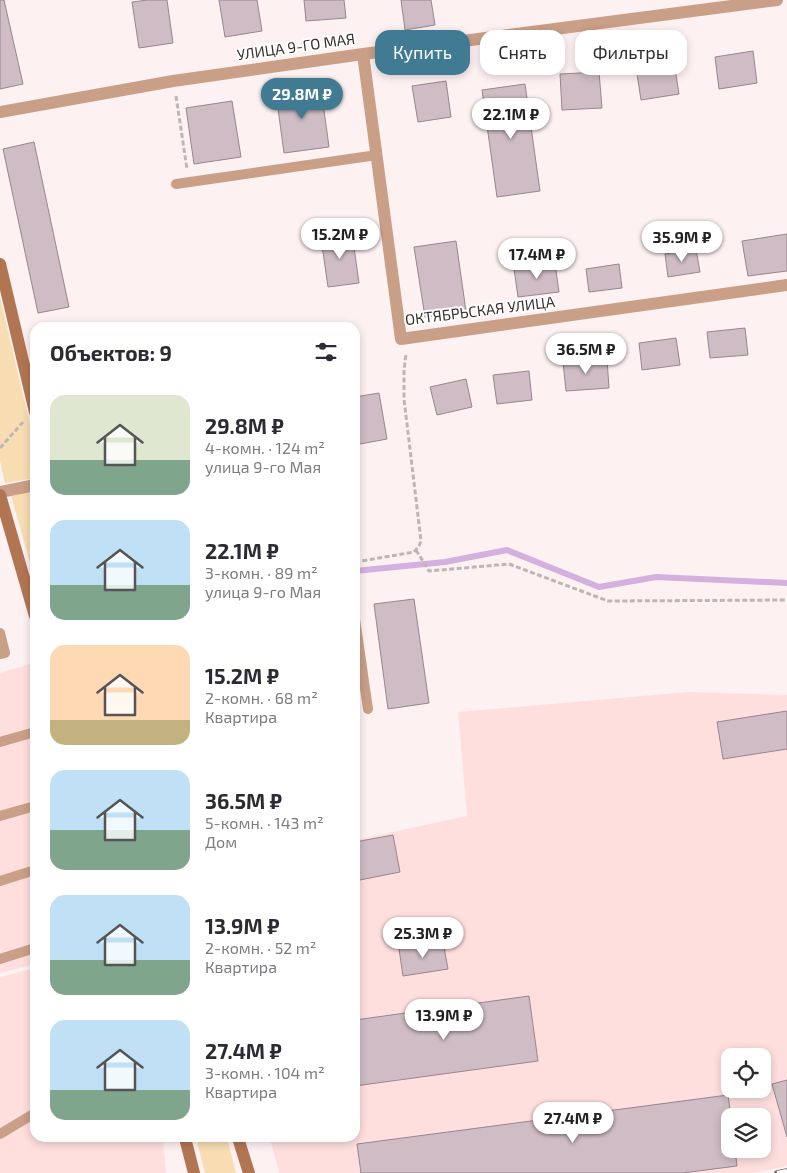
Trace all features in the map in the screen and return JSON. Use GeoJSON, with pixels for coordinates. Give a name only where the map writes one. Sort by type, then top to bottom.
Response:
{"type":"FeatureCollection","features":[{"type":"Feature","properties":{"kind":"main road"},"geometry":{"type":"LineString","coordinates":[[0,264],[30,390]]}},
{"type":"Feature","properties":{"kind":"main road"},"geometry":{"type":"LineString","coordinates":[[0,493],[2,511],[30,600]]}},
{"type":"Feature","properties":{"kind":"main road"},"geometry":{"type":"LineString","coordinates":[[186,1142],[194,1173]]}},
{"type":"Feature","properties":{"kind":"main road"},"geometry":{"type":"LineString","coordinates":[[239,1142],[249,1173]]}},
{"type":"Feature","properties":{"kind":"street","name":"УЛИЦА 9-ГО МАЯ"},"geometry":{"type":"LineString","coordinates":[[0,112],[173,80],[777,0]]}},
{"type":"Feature","properties":{"kind":"street","name":"ОКТЯБРЬСКАЯ УЛИЦА"},"geometry":{"type":"LineString","coordinates":[[363,54],[378,155],[401,339],[787,285]]}},
{"type":"Feature","properties":{"kind":"street"},"geometry":{"type":"LineString","coordinates":[[0,493],[30,486]]}},
{"type":"Feature","properties":{"kind":"lane"},"geometry":{"type":"LineString","coordinates":[[176,184],[378,155]]}},
{"type":"Feature","properties":{"kind":"lane"},"geometry":{"type":"LineString","coordinates":[[0,633],[4,653],[0,654]]}},
{"type":"Feature","properties":{"kind":"lane"},"geometry":{"type":"LineString","coordinates":[[360,675],[368,709]]}},
{"type":"Feature","properties":{"kind":"lane"},"geometry":{"type":"LineString","coordinates":[[0,742],[30,733]]}},
{"type":"Feature","properties":{"kind":"lane"},"geometry":{"type":"LineString","coordinates":[[0,816],[30,807]]}},
{"type":"Feature","properties":{"kind":"lane"},"geometry":{"type":"LineString","coordinates":[[0,881],[30,872]]}},
{"type":"Feature","properties":{"kind":"lane"},"geometry":{"type":"LineString","coordinates":[[0,959],[30,950]]}},
{"type":"Feature","properties":{"kind":"lane"},"geometry":{"type":"LineString","coordinates":[[0,1134],[30,1116]]}},
{"type":"Feature","properties":{"kind":"path"},"geometry":{"type":"LineString","coordinates":[[173,80],[190,182]]}},
{"type":"Feature","properties":{"kind":"path"},"geometry":{"type":"LineString","coordinates":[[360,561],[407,554],[416,550],[421,541],[404,399],[404,370],[409,338]]}},
{"type":"Feature","properties":{"kind":"path"},"geometry":{"type":"LineString","coordinates":[[0,448],[30,416]]}},
{"type":"Feature","properties":{"kind":"path"},"geometry":{"type":"LineString","coordinates":[[416,550],[429,571],[509,564],[608,601],[787,600]]}},
{"type":"Feature","properties":{"kind":"shaded area"},"geometry":{"type":"Polygon","coordinates":[[[0,297],[30,425],[30,479],[5,483],[0,461],[0,297]]]}},
{"type":"Feature","properties":{"kind":"shaded area"},"geometry":{"type":"Polygon","coordinates":[[[30,491],[30,562],[11,496],[30,491]]]}},
{"type":"Feature","properties":{"kind":"shaded area"},"geometry":{"type":"Polygon","coordinates":[[[30,664],[30,965],[0,973],[0,673],[30,664]]]}},
{"type":"Feature","properties":{"kind":"shaded area"},"geometry":{"type":"Polygon","coordinates":[[[688,692],[787,695],[787,1166],[753,1173],[279,1173],[271,1142],[360,1142],[360,839],[467,816],[458,712],[688,692]]]}},
{"type":"Feature","properties":{"kind":"shaded area"},"geometry":{"type":"Polygon","coordinates":[[[30,969],[30,1142],[163,1142],[166,1173],[0,1173],[0,977],[30,969]]]}},
{"type":"Feature","properties":{"kind":"shaded area"},"geometry":{"type":"Polygon","coordinates":[[[197,1142],[228,1142],[236,1173],[205,1173],[197,1142]]]}},
{"type":"Feature","properties":{"kind":"building"},"geometry":{"type":"Polygon","coordinates":[[[0,0],[4,0],[23,84],[0,89],[0,0]]]}},
{"type":"Feature","properties":{"kind":"building"},"geometry":{"type":"Polygon","coordinates":[[[167,0],[173,43],[139,48],[132,2],[167,0]]]}},
{"type":"Feature","properties":{"kind":"building"},"geometry":{"type":"Polygon","coordinates":[[[219,0],[257,0],[262,31],[225,37],[219,0]]]}},
{"type":"Feature","properties":{"kind":"building"},"geometry":{"type":"Polygon","coordinates":[[[304,0],[344,0],[346,18],[306,21],[304,0]]]}},
{"type":"Feature","properties":{"kind":"building"},"geometry":{"type":"Polygon","coordinates":[[[401,0],[431,0],[435,25],[405,30],[401,0]]]}},
{"type":"Feature","properties":{"kind":"building"},"geometry":{"type":"Polygon","coordinates":[[[753,51],[757,83],[719,89],[715,57],[753,51]]]}},
{"type":"Feature","properties":{"kind":"building"},"geometry":{"type":"Polygon","coordinates":[[[560,75],[599,75],[602,108],[562,110],[560,75]]]}},
{"type":"Feature","properties":{"kind":"building"},"geometry":{"type":"Polygon","coordinates":[[[637,75],[676,75],[679,94],[641,100],[637,75]]]}},
{"type":"Feature","properties":{"kind":"building"},"geometry":{"type":"Polygon","coordinates":[[[446,81],[451,117],[418,122],[412,86],[446,81]]]}},
{"type":"Feature","properties":{"kind":"building"},"geometry":{"type":"Polygon","coordinates":[[[525,84],[540,191],[497,197],[482,90],[525,84]]]}},
{"type":"Feature","properties":{"kind":"building"},"geometry":{"type":"Polygon","coordinates":[[[321,88],[329,147],[284,153],[276,94],[321,88]]]}},
{"type":"Feature","properties":{"kind":"building"},"geometry":{"type":"Polygon","coordinates":[[[232,101],[241,157],[194,164],[186,108],[232,101]]]}},
{"type":"Feature","properties":{"kind":"building"},"geometry":{"type":"Polygon","coordinates":[[[34,142],[69,307],[38,313],[3,149],[34,142]]]}},
{"type":"Feature","properties":{"kind":"building"},"geometry":{"type":"Polygon","coordinates":[[[352,233],[359,283],[328,287],[321,238],[352,233]]]}},
{"type":"Feature","properties":{"kind":"building"},"geometry":{"type":"Polygon","coordinates":[[[787,234],[787,271],[748,276],[742,241],[787,234]]]}},
{"type":"Feature","properties":{"kind":"building"},"geometry":{"type":"Polygon","coordinates":[[[456,241],[466,311],[425,317],[414,247],[456,241]]]}},
{"type":"Feature","properties":{"kind":"building"},"geometry":{"type":"Polygon","coordinates":[[[696,249],[700,272],[668,277],[665,254],[696,249]]]}},
{"type":"Feature","properties":{"kind":"building"},"geometry":{"type":"Polygon","coordinates":[[[555,263],[559,292],[518,297],[514,269],[555,263]]]}},
{"type":"Feature","properties":{"kind":"building"},"geometry":{"type":"Polygon","coordinates":[[[619,264],[622,288],[589,292],[586,269],[619,264]]]}},
{"type":"Feature","properties":{"kind":"building"},"geometry":{"type":"Polygon","coordinates":[[[745,328],[748,355],[710,358],[707,332],[745,328]]]}},
{"type":"Feature","properties":{"kind":"building"},"geometry":{"type":"Polygon","coordinates":[[[676,338],[680,365],[642,370],[639,343],[676,338]]]}},
{"type":"Feature","properties":{"kind":"building"},"geometry":{"type":"Polygon","coordinates":[[[607,359],[609,388],[566,391],[563,362],[607,359]]]}},
{"type":"Feature","properties":{"kind":"building"},"geometry":{"type":"Polygon","coordinates":[[[529,371],[532,400],[497,404],[493,375],[529,371]]]}},
{"type":"Feature","properties":{"kind":"building"},"geometry":{"type":"Polygon","coordinates":[[[466,379],[472,407],[437,415],[430,387],[466,379]]]}},
{"type":"Feature","properties":{"kind":"building"},"geometry":{"type":"Polygon","coordinates":[[[379,393],[387,439],[360,444],[360,396],[379,393]]]}},
{"type":"Feature","properties":{"kind":"building"},"geometry":{"type":"Polygon","coordinates":[[[414,599],[429,703],[388,709],[374,604],[414,599]]]}},
{"type":"Feature","properties":{"kind":"building"},"geometry":{"type":"Polygon","coordinates":[[[787,711],[787,749],[723,759],[717,722],[787,711]]]}},
{"type":"Feature","properties":{"kind":"building"},"geometry":{"type":"Polygon","coordinates":[[[393,835],[400,872],[360,880],[360,841],[393,835]]]}},
{"type":"Feature","properties":{"kind":"building"},"geometry":{"type":"Polygon","coordinates":[[[443,942],[448,969],[403,976],[399,949],[443,942]]]}},
{"type":"Feature","properties":{"kind":"building"},"geometry":{"type":"Polygon","coordinates":[[[529,996],[538,1061],[360,1085],[360,1019],[529,996]]]}},
{"type":"Feature","properties":{"kind":"building"},"geometry":{"type":"Polygon","coordinates":[[[787,1080],[787,1137],[772,1084],[787,1080]]]}},
{"type":"Feature","properties":{"kind":"building"},"geometry":{"type":"Polygon","coordinates":[[[721,1096],[721,1098],[728,1098],[730,1108],[721,1108],[721,1158],[736,1158],[737,1166],[682,1173],[361,1173],[357,1144],[721,1096]]]}},
{"type":"Feature","properties":{"kind":"waterway"},"geometry":{"type":"LineString","coordinates":[[360,570],[445,562],[507,550],[599,587],[656,577],[787,583]]}},
{"type":"Feature","properties":{"kind":"railway"},"geometry":{"type":"LineString","coordinates":[[777,1173],[787,1171]]}}]}
